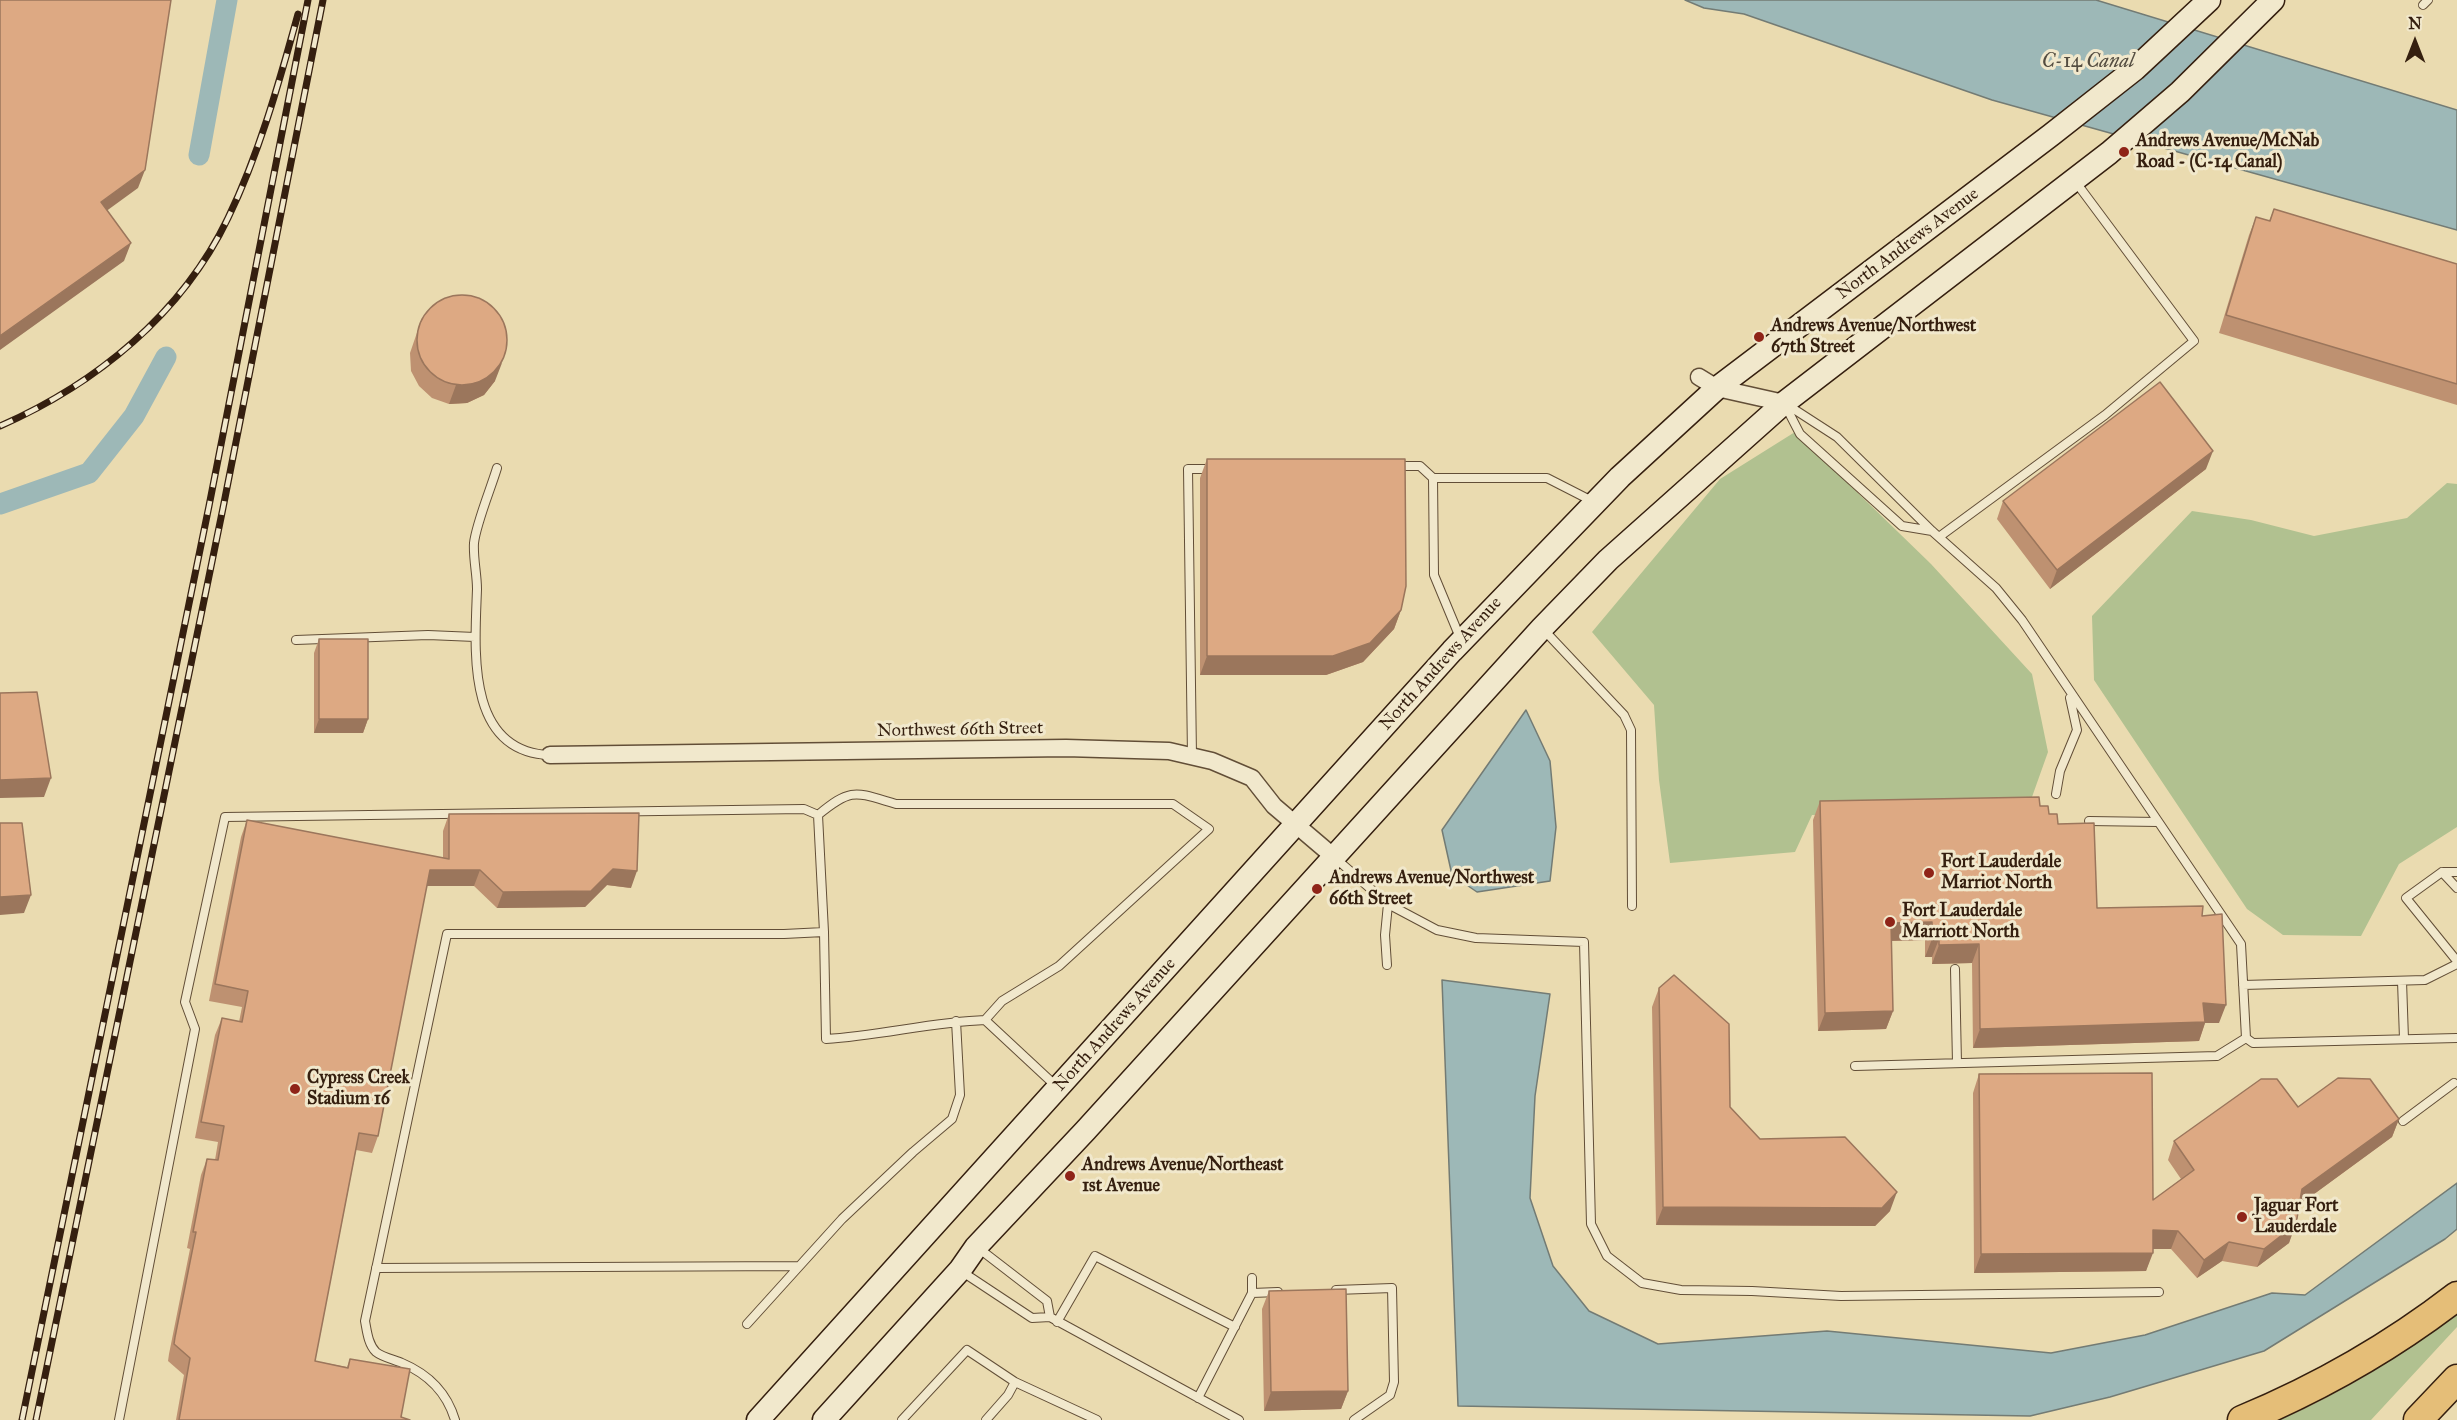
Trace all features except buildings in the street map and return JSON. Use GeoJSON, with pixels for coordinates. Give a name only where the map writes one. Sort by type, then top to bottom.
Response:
{"type":"FeatureCollection","features":[{"type":"Feature","properties":{"kind":"highway"},"geometry":{"type":"LineString","coordinates":[[2242,1420],[2308,1389],[2373,1354],[2457,1296]]}},
{"type":"Feature","properties":{"kind":"highway"},"geometry":{"type":"LineString","coordinates":[[2418,1420],[2457,1379]]}},
{"type":"Feature","properties":{"kind":"main road"},"geometry":{"type":"LineString","coordinates":[[824,1420],[960,1270],[976,1247],[1086,1130],[1542,628],[1608,560],[1784,403],[2109,153],[2180,92],[2273,0]]}},
{"type":"Feature","properties":{"kind":"main road","name":"North Andrews Avenue"},"geometry":{"type":"LineString","coordinates":[[758,1420],[1462,640],[1708,382],[2051,135],[2134,69],[2202,7]]}},
{"type":"Feature","properties":{"kind":"street"},"geometry":{"type":"LineString","coordinates":[[1708,382],[1784,403]]}},
{"type":"Feature","properties":{"kind":"street","name":"Northwest 66th Street"},"geometry":{"type":"LineString","coordinates":[[550,755],[1066,748],[1169,751],[1212,760],[1252,778],[1274,806],[1334,857]]}},
{"type":"Feature","properties":{"kind":"lane"},"geometry":{"type":"LineString","coordinates":[[1784,403],[1800,434],[1902,526],[1936,534],[2105,416],[2194,340],[2074,180]]}},
{"type":"Feature","properties":{"kind":"lane"},"geometry":{"type":"LineString","coordinates":[[1784,403],[1837,437],[1936,534],[1996,588],[2022,620],[2241,944],[2246,1038]]}},
{"type":"Feature","properties":{"kind":"lane"},"geometry":{"type":"LineString","coordinates":[[1386,466],[1420,466],[1433,478],[1548,478],[1594,502]]}},
{"type":"Feature","properties":{"kind":"lane"},"geometry":{"type":"LineString","coordinates":[[497,468],[474,542],[477,585],[474,651],[482,704],[499,734],[533,754],[550,755]]}},
{"type":"Feature","properties":{"kind":"lane"},"geometry":{"type":"LineString","coordinates":[[1192,756],[1188,469],[1223,469]]}},
{"type":"Feature","properties":{"kind":"lane"},"geometry":{"type":"LineString","coordinates":[[1433,478],[1434,575],[1462,640]]}},
{"type":"Feature","properties":{"kind":"lane"},"geometry":{"type":"LineString","coordinates":[[1542,628],[1624,715],[1631,730],[1632,906]]}},
{"type":"Feature","properties":{"kind":"lane"},"geometry":{"type":"LineString","coordinates":[[296,640],[428,635],[475,637]]}},
{"type":"Feature","properties":{"kind":"lane"},"geometry":{"type":"LineString","coordinates":[[2056,794],[2060,771],[2077,730],[2068,691]]}},
{"type":"Feature","properties":{"kind":"lane"},"geometry":{"type":"LineString","coordinates":[[818,815],[842,796],[862,794],[896,804],[1173,804],[1209,829],[1059,966],[1002,1001],[985,1020]]}},
{"type":"Feature","properties":{"kind":"lane"},"geometry":{"type":"LineString","coordinates":[[119,1420],[195,1029],[185,1002],[225,817],[804,809],[818,815]]}},
{"type":"Feature","properties":{"kind":"lane"},"geometry":{"type":"LineString","coordinates":[[818,815],[824,932],[826,1039],[852,1038],[956,1021],[985,1020],[1058,1088]]}},
{"type":"Feature","properties":{"kind":"lane"},"geometry":{"type":"LineString","coordinates":[[2090,821],[2158,822]]}},
{"type":"Feature","properties":{"kind":"lane"},"geometry":{"type":"LineString","coordinates":[[1334,857],[1388,904],[1437,930],[1476,938],[1584,942],[1591,1224],[1607,1256],[1642,1284],[1681,1290],[1841,1296],[2159,1292]]}},
{"type":"Feature","properties":{"kind":"lane"},"geometry":{"type":"LineString","coordinates":[[2243,985],[2426,980],[2457,963],[2406,898],[2442,872],[2457,872]]}},
{"type":"Feature","properties":{"kind":"lane"},"geometry":{"type":"LineString","coordinates":[[2442,872],[2457,888]]}},
{"type":"Feature","properties":{"kind":"lane"},"geometry":{"type":"LineString","coordinates":[[1387,965],[1385,935],[1388,904]]}},
{"type":"Feature","properties":{"kind":"lane"},"geometry":{"type":"LineString","coordinates":[[455,1420],[452,1408],[435,1384],[414,1368],[377,1353],[368,1338],[365,1321],[447,934],[824,932]]}},
{"type":"Feature","properties":{"kind":"lane"},"geometry":{"type":"LineString","coordinates":[[1955,969],[1957,1063]]}},
{"type":"Feature","properties":{"kind":"lane"},"geometry":{"type":"LineString","coordinates":[[2402,981],[2404,1039]]}},
{"type":"Feature","properties":{"kind":"lane"},"geometry":{"type":"LineString","coordinates":[[747,1324],[850,1211],[952,1119],[960,1095],[956,1021]]}},
{"type":"Feature","properties":{"kind":"lane"},"geometry":{"type":"LineString","coordinates":[[1855,1066],[2217,1056],[2246,1038]]}},
{"type":"Feature","properties":{"kind":"lane"},"geometry":{"type":"LineString","coordinates":[[2246,1038],[2253,1043],[2457,1038]]}},
{"type":"Feature","properties":{"kind":"lane"},"geometry":{"type":"LineString","coordinates":[[2403,1121],[2454,1083]]}},
{"type":"Feature","properties":{"kind":"lane"},"geometry":{"type":"LineString","coordinates":[[976,1247],[1047,1301],[1053,1319]]}},
{"type":"Feature","properties":{"kind":"lane"},"geometry":{"type":"LineString","coordinates":[[1053,1319],[1095,1256],[1235,1327]]}},
{"type":"Feature","properties":{"kind":"lane"},"geometry":{"type":"LineString","coordinates":[[376,1268],[799,1266]]}},
{"type":"Feature","properties":{"kind":"lane"},"geometry":{"type":"LineString","coordinates":[[960,1270],[1032,1318],[1053,1319],[1239,1420]]}},
{"type":"Feature","properties":{"kind":"lane"},"geometry":{"type":"LineString","coordinates":[[1198,1398],[1252,1293],[1252,1278]]}},
{"type":"Feature","properties":{"kind":"lane"},"geometry":{"type":"LineString","coordinates":[[1322,1291],[1392,1288],[1394,1382],[1390,1395],[1354,1420]]}},
{"type":"Feature","properties":{"kind":"lane"},"geometry":{"type":"LineString","coordinates":[[1252,1293],[1287,1292]]}},
{"type":"Feature","properties":{"kind":"lane"},"geometry":{"type":"LineString","coordinates":[[902,1420],[968,1350],[1015,1382],[1097,1420]]}},
{"type":"Feature","properties":{"kind":"lane"},"geometry":{"type":"LineString","coordinates":[[986,1420],[1008,1395],[1015,1382]]}},
{"type":"Feature","properties":{"kind":"green space"},"geometry":{"type":"Polygon","coordinates":[[[1795,432],[1931,564],[2032,674],[2048,752],[2027,811],[1812,815],[1795,852],[1670,863],[1659,780],[1654,705],[1592,632],[1720,479],[1795,432]]]}},
{"type":"Feature","properties":{"kind":"green space"},"geometry":{"type":"Polygon","coordinates":[[[2447,483],[2457,484],[2457,827],[2399,864],[2361,936],[2283,935],[2247,909],[2094,680],[2092,616],[2192,511],[2251,520],[2314,536],[2407,518],[2447,483]]]}},
{"type":"Feature","properties":{"kind":"green space"},"geometry":{"type":"Polygon","coordinates":[[[2457,1315],[2457,1327],[2371,1420],[2279,1420],[2326,1398],[2371,1372],[2457,1315]]]}},
{"type":"Feature","properties":{"kind":"water","name":"C-14 Canal"},"geometry":{"type":"Polygon","coordinates":[[[1685,0],[2096,0],[2457,110],[2457,230],[1992,100],[1744,14],[1704,8],[1685,0]]]}},
{"type":"Feature","properties":{"kind":"water"},"geometry":{"type":"Polygon","coordinates":[[[1526,710],[1550,761],[1556,827],[1550,881],[1477,892],[1452,875],[1442,830],[1526,710]]]}},
{"type":"Feature","properties":{"kind":"water"},"geometry":{"type":"Polygon","coordinates":[[[1442,980],[1550,994],[1535,1096],[1530,1198],[1553,1266],[1589,1311],[1658,1344],[1827,1331],[2051,1353],[2145,1335],[2272,1293],[2305,1295],[2457,1183],[2457,1229],[2445,1239],[2264,1351],[2110,1397],[2030,1416],[1458,1406],[1442,980]]]}},
{"type":"Feature","properties":{"kind":"waterway"},"geometry":{"type":"LineString","coordinates":[[199,155],[227,0]]}},
{"type":"Feature","properties":{"kind":"waterway"},"geometry":{"type":"LineString","coordinates":[[0,504],[89,473],[134,416],[166,357]]}},
{"type":"Feature","properties":{"kind":"railway"},"geometry":{"type":"LineString","coordinates":[[22,1420],[209,506],[308,0]]}},
{"type":"Feature","properties":{"kind":"railway"},"geometry":{"type":"LineString","coordinates":[[36,1420],[223,508],[323,0]]}},
{"type":"Feature","properties":{"kind":"railway"},"geometry":{"type":"LineString","coordinates":[[0,426],[70,389],[102,367],[161,315],[186,285],[209,253],[239,194],[268,118],[298,14]]}},
{"type":"Feature","properties":{"kind":"place","name":"Andrews Avenue/McNab Road - (C-14 Canal)"},"geometry":{"type":"Point","coordinates":[2124,152]}},
{"type":"Feature","properties":{"kind":"place","name":"Andrews Avenue/Northwest 67th Street"},"geometry":{"type":"Point","coordinates":[1759,337]}},
{"type":"Feature","properties":{"kind":"place","name":"Fort Lauderdale Marriot North"},"geometry":{"type":"Point","coordinates":[1929,873]}},
{"type":"Feature","properties":{"kind":"place","name":"Andrews Avenue/Northwest 66th Street"},"geometry":{"type":"Point","coordinates":[1317,889]}},
{"type":"Feature","properties":{"kind":"place","name":"Fort Lauderdale Marriott North"},"geometry":{"type":"Point","coordinates":[1890,922]}},
{"type":"Feature","properties":{"kind":"place","name":"Cypress Creek Stadium 16"},"geometry":{"type":"Point","coordinates":[295,1089]}},
{"type":"Feature","properties":{"kind":"place","name":"Andrews Avenue/Northeast 1st Avenue"},"geometry":{"type":"Point","coordinates":[1070,1176]}},
{"type":"Feature","properties":{"kind":"place","name":"Jaguar Fort Lauderdale"},"geometry":{"type":"Point","coordinates":[2242,1217]}}]}
